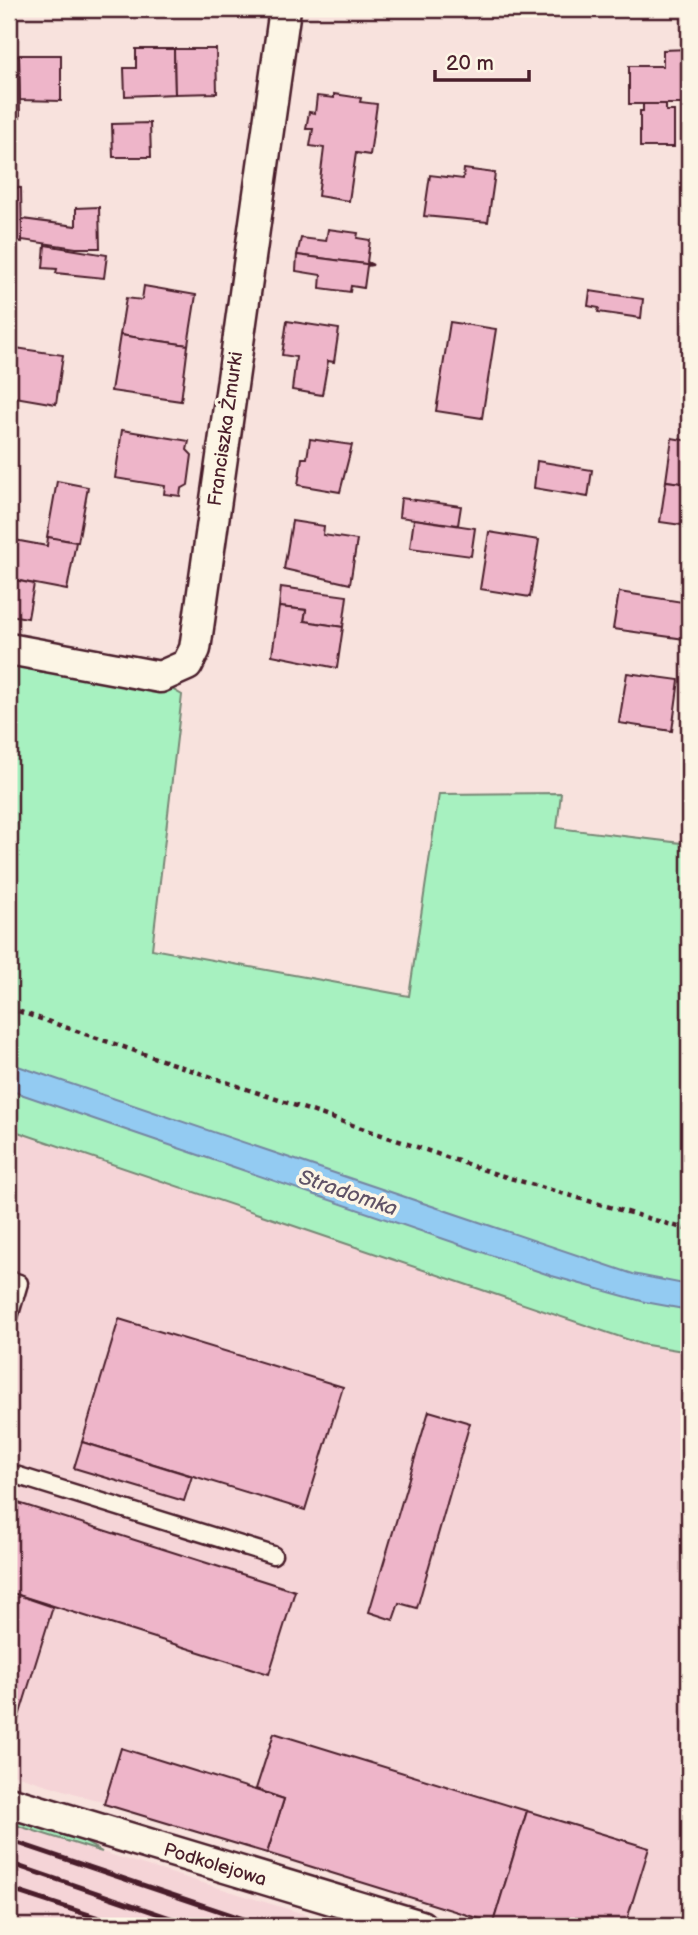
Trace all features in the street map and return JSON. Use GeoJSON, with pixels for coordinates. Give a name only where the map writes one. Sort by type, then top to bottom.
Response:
{"type":"FeatureCollection","features":[{"type":"Feature","properties":{"kind":"street","name":"Franciszka Żmurki"},"geometry":{"type":"LineString","coordinates":[[9,649],[160,677],[187,665],[195,649],[285,9]]}},
{"type":"Feature","properties":{"kind":"street","name":"Podkolejowa"},"geometry":{"type":"LineString","coordinates":[[9,1802],[421,1926]]}},
{"type":"Feature","properties":{"kind":"lane"},"geometry":{"type":"LineString","coordinates":[[9,1280],[19,1283],[9,1317]]}},
{"type":"Feature","properties":{"kind":"lane"},"geometry":{"type":"LineString","coordinates":[[9,1473],[273,1555]]}},
{"type":"Feature","properties":{"kind":"path"},"geometry":{"type":"LineString","coordinates":[[9,1008],[496,1174],[689,1230]]}},
{"type":"Feature","properties":{"kind":"shaded area"},"geometry":{"type":"Polygon","coordinates":[[[9,1129],[641,1344],[689,1352],[689,1926],[502,1926],[9,1773],[9,1129]]]}},
{"type":"Feature","properties":{"kind":"shaded area"},"geometry":{"type":"Polygon","coordinates":[[[9,1823],[102,1852],[343,1926],[9,1926],[9,1823]]]}},
{"type":"Feature","properties":{"kind":"green space"},"geometry":{"type":"Polygon","coordinates":[[[9,661],[170,688],[182,695],[152,949],[409,996],[439,794],[561,793],[557,828],[689,844],[689,1352],[641,1344],[9,1129],[9,661]]]}},
{"type":"Feature","properties":{"kind":"green space"},"geometry":{"type":"Polygon","coordinates":[[[9,1814],[74,1836],[102,1852],[9,1823],[9,1814]]]}},
{"type":"Feature","properties":{"kind":"water","name":"Stradomka"},"geometry":{"type":"Polygon","coordinates":[[[9,1063],[633,1274],[689,1285],[689,1310],[645,1302],[552,1276],[9,1090],[9,1063]]]}},
{"type":"Feature","properties":{"kind":"building"},"geometry":{"type":"Polygon","coordinates":[[[136,49],[174,49],[175,94],[125,96],[124,68],[136,68],[136,49]]]}},
{"type":"Feature","properties":{"kind":"building"},"geometry":{"type":"Polygon","coordinates":[[[174,49],[216,49],[217,93],[175,94],[174,49]]]}},
{"type":"Feature","properties":{"kind":"building"},"geometry":{"type":"Polygon","coordinates":[[[689,49],[689,104],[629,104],[629,66],[663,66],[663,50],[689,49]]]}},
{"type":"Feature","properties":{"kind":"building"},"geometry":{"type":"Polygon","coordinates":[[[19,55],[61,55],[61,101],[20,100],[19,55]]]}},
{"type":"Feature","properties":{"kind":"building"},"geometry":{"type":"Polygon","coordinates":[[[19,56],[20,118],[9,118],[9,57],[19,56]]]}},
{"type":"Feature","properties":{"kind":"building"},"geometry":{"type":"Polygon","coordinates":[[[334,94],[361,98],[360,102],[377,104],[370,155],[356,153],[349,201],[318,196],[324,148],[310,146],[313,129],[306,129],[309,112],[315,113],[317,96],[334,98],[334,94]]]}},
{"type":"Feature","properties":{"kind":"building"},"geometry":{"type":"Polygon","coordinates":[[[643,104],[666,104],[666,111],[674,111],[674,147],[640,147],[640,111],[643,111],[643,104]]]}},
{"type":"Feature","properties":{"kind":"building"},"geometry":{"type":"Polygon","coordinates":[[[150,123],[151,157],[113,157],[112,124],[150,123]]]}},
{"type":"Feature","properties":{"kind":"building"},"geometry":{"type":"Polygon","coordinates":[[[464,169],[495,173],[488,222],[424,216],[430,175],[463,179],[464,169]]]}},
{"type":"Feature","properties":{"kind":"building"},"geometry":{"type":"Polygon","coordinates":[[[9,187],[21,188],[22,242],[9,240],[9,187]]]}},
{"type":"Feature","properties":{"kind":"building"},"geometry":{"type":"Polygon","coordinates":[[[99,207],[100,248],[76,248],[22,240],[22,219],[76,226],[76,208],[99,207]]]}},
{"type":"Feature","properties":{"kind":"building"},"geometry":{"type":"Polygon","coordinates":[[[328,229],[358,233],[357,238],[370,240],[367,262],[373,265],[297,255],[301,238],[326,241],[328,229]]]}},
{"type":"Feature","properties":{"kind":"building"},"geometry":{"type":"Polygon","coordinates":[[[45,245],[107,255],[104,278],[56,273],[57,269],[43,268],[45,245]]]}},
{"type":"Feature","properties":{"kind":"building"},"geometry":{"type":"Polygon","coordinates":[[[297,255],[373,265],[367,266],[364,288],[351,286],[350,292],[320,288],[321,275],[296,271],[297,255]]]}},
{"type":"Feature","properties":{"kind":"building"},"geometry":{"type":"Polygon","coordinates":[[[144,286],[196,295],[188,345],[120,335],[126,298],[142,300],[144,286]]]}},
{"type":"Feature","properties":{"kind":"building"},"geometry":{"type":"Polygon","coordinates":[[[590,291],[643,299],[641,318],[598,312],[599,308],[588,306],[590,291]]]}},
{"type":"Feature","properties":{"kind":"building"},"geometry":{"type":"Polygon","coordinates":[[[287,321],[339,329],[334,362],[328,361],[322,395],[292,390],[296,357],[282,355],[287,321]]]}},
{"type":"Feature","properties":{"kind":"building"},"geometry":{"type":"Polygon","coordinates":[[[450,322],[496,329],[482,418],[436,411],[450,322]]]}},
{"type":"Feature","properties":{"kind":"building"},"geometry":{"type":"Polygon","coordinates":[[[120,335],[188,345],[181,401],[111,391],[120,335]]]}},
{"type":"Feature","properties":{"kind":"building"},"geometry":{"type":"Polygon","coordinates":[[[9,347],[63,355],[56,404],[9,396],[9,347]]]}},
{"type":"Feature","properties":{"kind":"building"},"geometry":{"type":"Polygon","coordinates":[[[122,430],[189,441],[187,450],[192,455],[188,485],[181,489],[180,496],[164,494],[165,486],[115,478],[122,430]]]}},
{"type":"Feature","properties":{"kind":"building"},"geometry":{"type":"Polygon","coordinates":[[[672,438],[689,441],[689,484],[666,481],[672,438]]]}},
{"type":"Feature","properties":{"kind":"building"},"geometry":{"type":"Polygon","coordinates":[[[310,439],[352,445],[340,492],[298,485],[302,458],[307,458],[310,439]]]}},
{"type":"Feature","properties":{"kind":"building"},"geometry":{"type":"Polygon","coordinates":[[[537,461],[592,470],[588,497],[534,488],[537,461]]]}},
{"type":"Feature","properties":{"kind":"building"},"geometry":{"type":"Polygon","coordinates":[[[57,481],[88,487],[78,542],[47,537],[57,481]]]}},
{"type":"Feature","properties":{"kind":"building"},"geometry":{"type":"Polygon","coordinates":[[[666,481],[689,484],[689,526],[660,522],[666,481]]]}},
{"type":"Feature","properties":{"kind":"building"},"geometry":{"type":"Polygon","coordinates":[[[401,498],[461,506],[458,525],[399,517],[401,498]]]}},
{"type":"Feature","properties":{"kind":"building"},"geometry":{"type":"Polygon","coordinates":[[[414,519],[475,528],[471,556],[410,548],[414,519]]]}},
{"type":"Feature","properties":{"kind":"building"},"geometry":{"type":"Polygon","coordinates":[[[292,521],[324,526],[323,535],[357,540],[350,584],[284,569],[292,521]]]}},
{"type":"Feature","properties":{"kind":"building"},"geometry":{"type":"Polygon","coordinates":[[[489,532],[539,540],[530,597],[480,589],[489,532]]]}},
{"type":"Feature","properties":{"kind":"building"},"geometry":{"type":"Polygon","coordinates":[[[48,537],[76,542],[67,590],[9,579],[9,539],[47,546],[48,537]]]}},
{"type":"Feature","properties":{"kind":"building"},"geometry":{"type":"Polygon","coordinates":[[[9,579],[34,584],[28,618],[9,615],[9,579]]]}},
{"type":"Feature","properties":{"kind":"building"},"geometry":{"type":"Polygon","coordinates":[[[281,587],[347,596],[343,627],[304,621],[306,610],[279,607],[281,587]]]}},
{"type":"Feature","properties":{"kind":"building"},"geometry":{"type":"Polygon","coordinates":[[[619,592],[689,603],[685,639],[613,629],[619,592]]]}},
{"type":"Feature","properties":{"kind":"building"},"geometry":{"type":"Polygon","coordinates":[[[279,607],[306,610],[304,621],[343,627],[337,668],[272,655],[279,607]]]}},
{"type":"Feature","properties":{"kind":"building"},"geometry":{"type":"Polygon","coordinates":[[[627,673],[679,680],[672,731],[619,723],[627,673]]]}},
{"type":"Feature","properties":{"kind":"building"},"geometry":{"type":"Polygon","coordinates":[[[119,1319],[343,1387],[305,1510],[82,1442],[119,1319]]]}},
{"type":"Feature","properties":{"kind":"building"},"geometry":{"type":"Polygon","coordinates":[[[429,1411],[470,1423],[417,1608],[399,1603],[393,1620],[369,1612],[429,1411]]]}},
{"type":"Feature","properties":{"kind":"building"},"geometry":{"type":"Polygon","coordinates":[[[82,1442],[192,1476],[184,1501],[74,1468],[82,1442]]]}},
{"type":"Feature","properties":{"kind":"building"},"geometry":{"type":"Polygon","coordinates":[[[9,1500],[295,1591],[269,1674],[9,1592],[9,1500]]]}},
{"type":"Feature","properties":{"kind":"building"},"geometry":{"type":"Polygon","coordinates":[[[9,1592],[53,1607],[9,1749],[9,1592]]]}},
{"type":"Feature","properties":{"kind":"building"},"geometry":{"type":"Polygon","coordinates":[[[274,1733],[527,1811],[493,1923],[267,1853],[284,1799],[256,1789],[274,1733]]]}},
{"type":"Feature","properties":{"kind":"building"},"geometry":{"type":"Polygon","coordinates":[[[121,1748],[284,1799],[267,1853],[104,1804],[121,1748]]]}},
{"type":"Feature","properties":{"kind":"building"},"geometry":{"type":"Polygon","coordinates":[[[527,1811],[649,1848],[625,1926],[502,1926],[493,1923],[527,1811]]]}},
{"type":"Feature","properties":{"kind":"railway"},"geometry":{"type":"LineString","coordinates":[[9,1840],[264,1926]]}},
{"type":"Feature","properties":{"kind":"railway"},"geometry":{"type":"LineString","coordinates":[[9,1863],[194,1926]]}},
{"type":"Feature","properties":{"kind":"railway"},"geometry":{"type":"LineString","coordinates":[[9,1889],[123,1926]]}}]}
